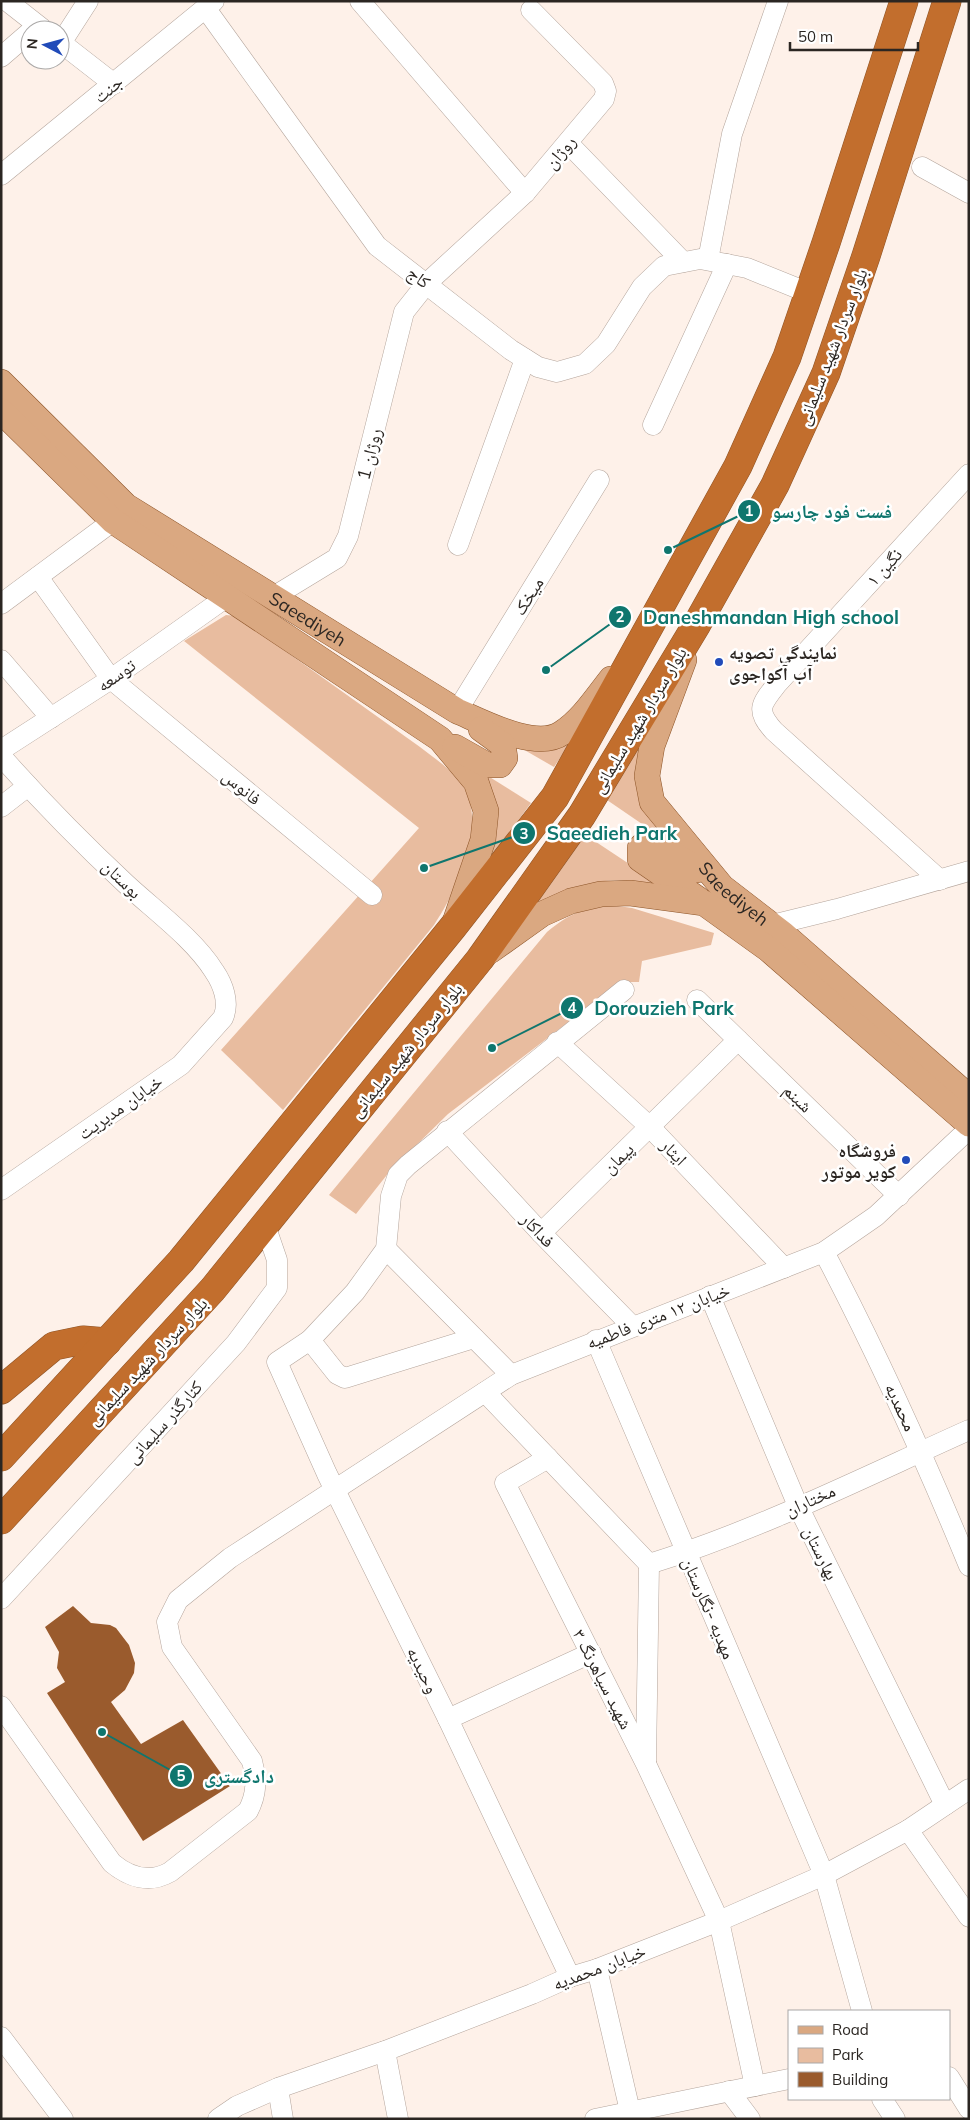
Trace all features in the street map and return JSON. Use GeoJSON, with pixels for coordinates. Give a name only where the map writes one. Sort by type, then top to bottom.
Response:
{"type":"FeatureCollection","features":[{"type":"Feature","properties":{"kind":"highway","name":"بلوار سردار شهید سلیمانی"},"geometry":{"type":"LineString","coordinates":[[8,1450],[181,1261],[453,927],[554,797],[630,656],[738,466],[787,357],[904,1]]}},
{"type":"Feature","properties":{"kind":"highway","name":"بلوار سردار شهید سلیمانی"},"geometry":{"type":"LineString","coordinates":[[1,1520],[213,1289],[480,959],[582,815],[697,624],[775,485],[826,373],[866,256],[947,1]]}},
{"type":"Feature","properties":{"kind":"highway"},"geometry":{"type":"LineString","coordinates":[[894,30],[933,45]]}},
{"type":"Feature","properties":{"kind":"highway"},"geometry":{"type":"LineString","coordinates":[[1,1390],[54,1346],[83,1340],[107,1342]]}},
{"type":"Feature","properties":{"kind":"highway"},"geometry":{"type":"LineString","coordinates":[[8,1450],[24,1467],[35,1470],[48,1469]]}},
{"type":"Feature","properties":{"kind":"main road","name":"Saeediyeh"},"geometry":{"type":"LineString","coordinates":[[1,382],[126,506],[457,712],[512,734],[542,740],[560,735],[576,722],[630,656]]}},
{"type":"Feature","properties":{"kind":"main road","name":"Saeediyeh"},"geometry":{"type":"LineString","coordinates":[[1,411],[113,521],[440,739],[476,782],[486,811],[483,840],[453,927]]}},
{"type":"Feature","properties":{"kind":"main road","name":"Saeediyeh"},"geometry":{"type":"LineString","coordinates":[[697,624],[652,746],[647,776],[652,802],[713,895],[768,949],[969,1124]]}},
{"type":"Feature","properties":{"kind":"main road"},"geometry":{"type":"LineString","coordinates":[[440,739],[487,765],[496,766],[503,762],[506,754],[503,745],[457,712]]}},
{"type":"Feature","properties":{"kind":"main road","name":"Saeediyeh"},"geometry":{"type":"LineString","coordinates":[[480,959],[542,914],[571,901],[601,894],[713,895],[772,925],[969,1096]]}},
{"type":"Feature","properties":{"kind":"street"},"geometry":{"type":"LineString","coordinates":[[7,1],[27,20]]}},
{"type":"Feature","properties":{"kind":"street"},"geometry":{"type":"LineString","coordinates":[[70,27],[88,1]]}},
{"type":"Feature","properties":{"kind":"street"},"geometry":{"type":"LineString","coordinates":[[360,1],[525,193]]}},
{"type":"Feature","properties":{"kind":"street"},"geometry":{"type":"LineString","coordinates":[[653,425],[718,262],[732,134],[778,1]]}},
{"type":"Feature","properties":{"kind":"street","name":"کاج"},"geometry":{"type":"LineString","coordinates":[[210,5],[377,246],[538,367],[557,372],[585,364],[606,344],[642,287],[664,266],[700,258],[747,268],[809,293]]}},
{"type":"Feature","properties":{"kind":"street","name":"جنت"},"geometry":{"type":"LineString","coordinates":[[1,175],[210,5]]}},
{"type":"Feature","properties":{"kind":"street","name":"روژان"},"geometry":{"type":"LineString","coordinates":[[427,283],[525,193],[604,99],[606,91],[603,83],[531,10]]}},
{"type":"Feature","properties":{"kind":"street"},"geometry":{"type":"LineString","coordinates":[[1,57],[20,42]]}},
{"type":"Feature","properties":{"kind":"street"},"geometry":{"type":"LineString","coordinates":[[70,50],[114,84]]}},
{"type":"Feature","properties":{"kind":"street"},"geometry":{"type":"LineString","coordinates":[[568,143],[683,262]]}},
{"type":"Feature","properties":{"kind":"street"},"geometry":{"type":"LineString","coordinates":[[922,167],[969,193]]}},
{"type":"Feature","properties":{"kind":"street","name":"روژان 1"},"geometry":{"type":"LineString","coordinates":[[273,597],[336,558],[348,536],[404,312],[427,283]]}},
{"type":"Feature","properties":{"kind":"street"},"geometry":{"type":"LineString","coordinates":[[458,545],[525,359]]}},
{"type":"Feature","properties":{"kind":"street","name":"نگین ۱"},"geometry":{"type":"LineString","coordinates":[[940,880],[774,731],[763,716],[762,709],[764,700],[969,474]]}},
{"type":"Feature","properties":{"kind":"street","name":"میخک"},"geometry":{"type":"LineString","coordinates":[[457,712],[599,480]]}},
{"type":"Feature","properties":{"kind":"street"},"geometry":{"type":"LineString","coordinates":[[1,604],[113,521]]}},
{"type":"Feature","properties":{"kind":"street","name":"فانوس"},"geometry":{"type":"LineString","coordinates":[[38,577],[111,679],[372,895]]}},
{"type":"Feature","properties":{"kind":"street","name":"توسعه"},"geometry":{"type":"LineString","coordinates":[[1,750],[111,679],[228,596]]}},
{"type":"Feature","properties":{"kind":"street"},"geometry":{"type":"LineString","coordinates":[[1,660],[51,718]]}},
{"type":"Feature","properties":{"kind":"street","name":"بوستان"},"geometry":{"type":"LineString","coordinates":[[1,756],[28,786],[122,880],[200,952],[221,982],[227,1010]]}},
{"type":"Feature","properties":{"kind":"street"},"geometry":{"type":"LineString","coordinates":[[1,807],[28,786]]}},
{"type":"Feature","properties":{"kind":"street"},"geometry":{"type":"LineString","coordinates":[[772,925],[969,871]]}},
{"type":"Feature","properties":{"kind":"street"},"geometry":{"type":"LineString","coordinates":[[474,1338],[345,1378],[337,1374],[310,1340],[355,1292],[386,1249],[391,1196],[398,1175],[447,1131],[624,990]]}},
{"type":"Feature","properties":{"kind":"street","name":"شبنم"},"geometry":{"type":"LineString","coordinates":[[697,1000],[899,1196]]}},
{"type":"Feature","properties":{"kind":"street","name":"خیابان مدیریت"},"geometry":{"type":"LineString","coordinates":[[1,1190],[180,1065],[223,1018],[227,1010]]}},
{"type":"Feature","properties":{"kind":"street","name":"پیمان"},"geometry":{"type":"LineString","coordinates":[[541,1233],[738,1040]]}},
{"type":"Feature","properties":{"kind":"street","name":"ایثار"},"geometry":{"type":"LineString","coordinates":[[557,1042],[650,1127],[784,1268]]}},
{"type":"Feature","properties":{"kind":"street","name":"خیابان ۱۲ متری فاطمیه"},"geometry":{"type":"LineString","coordinates":[[1,1706],[112,1863],[121,1870],[146,1879],[158,1880],[248,1811],[253,1801],[257,1778],[252,1760],[172,1647],[168,1622],[178,1600],[230,1558],[336,1491],[511,1374],[824,1252],[876,1216],[969,1129]]}},
{"type":"Feature","properties":{"kind":"street","name":"فداکار"},"geometry":{"type":"LineString","coordinates":[[447,1131],[541,1233],[632,1326]]}},
{"type":"Feature","properties":{"kind":"street","name":"کنارگذر سلیمانی"},"geometry":{"type":"LineString","coordinates":[[1,1599],[236,1343],[277,1288],[278,1260],[265,1225]]}},
{"type":"Feature","properties":{"kind":"street"},"geometry":{"type":"LineString","coordinates":[[386,1249],[511,1374]]}},
{"type":"Feature","properties":{"kind":"street","name":"محمدیه"},"geometry":{"type":"LineString","coordinates":[[824,1252],[922,1451],[969,1566]]}},
{"type":"Feature","properties":{"kind":"street","name":"بهارستان"},"geometry":{"type":"LineString","coordinates":[[710,1296],[798,1506],[945,1805]]}},
{"type":"Feature","properties":{"kind":"street","name":"وحیدیه"},"geometry":{"type":"LineString","coordinates":[[310,1340],[277,1362],[336,1491],[448,1719],[570,1977]]}},
{"type":"Feature","properties":{"kind":"street","name":"مهدیه -نگارستان"},"geometry":{"type":"LineString","coordinates":[[596,1340],[824,1875],[862,2010]]}},
{"type":"Feature","properties":{"kind":"street"},"geometry":{"type":"LineString","coordinates":[[485,1392],[650,1564],[646,1764]]}},
{"type":"Feature","properties":{"kind":"street","name":"مختاران"},"geometry":{"type":"LineString","coordinates":[[650,1564],[686,1552],[798,1506],[969,1430]]}},
{"type":"Feature","properties":{"kind":"street","name":"شهید سیاهرنگ ۳"},"geometry":{"type":"LineString","coordinates":[[548,1458],[505,1482],[646,1764],[719,1921],[755,2086]]}},
{"type":"Feature","properties":{"kind":"street"},"geometry":{"type":"LineString","coordinates":[[448,1719],[591,1653]]}},
{"type":"Feature","properties":{"kind":"street","name":"خیابان محمدیه"},"geometry":{"type":"LineString","coordinates":[[218,2119],[237,2106],[278,2088],[385,2051],[532,1994],[570,1977],[597,1969],[719,1921],[824,1875],[908,1830],[969,1789]]}},
{"type":"Feature","properties":{"kind":"street"},"geometry":{"type":"LineString","coordinates":[[908,1830],[969,1917]]}},
{"type":"Feature","properties":{"kind":"street"},"geometry":{"type":"LineString","coordinates":[[597,1969],[630,2112]]}},
{"type":"Feature","properties":{"kind":"street"},"geometry":{"type":"LineString","coordinates":[[1,2037],[63,2119]]}},
{"type":"Feature","properties":{"kind":"street"},"geometry":{"type":"LineString","coordinates":[[385,2051],[398,2119]]}},
{"type":"Feature","properties":{"kind":"street"},"geometry":{"type":"LineString","coordinates":[[595,2119],[788,2079]]}},
{"type":"Feature","properties":{"kind":"street"},"geometry":{"type":"LineString","coordinates":[[950,2079],[969,2109]]}},
{"type":"Feature","properties":{"kind":"street"},"geometry":{"type":"LineString","coordinates":[[278,2088],[283,2119]]}},
{"type":"Feature","properties":{"kind":"street"},"geometry":{"type":"LineString","coordinates":[[728,2091],[750,2119]]}},
{"type":"Feature","properties":{"kind":"street"},"geometry":{"type":"LineString","coordinates":[[883,2100],[895,2119]]}},
{"type":"Feature","properties":{"kind":"green space"},"geometry":{"type":"Polygon","coordinates":[[[226,615],[236,616],[451,771],[465,789],[471,805],[472,823],[466,860],[452,895],[443,911],[434,925],[283,1110],[221,1050],[419,828],[184,641],[226,615]]]}},
{"type":"Feature","properties":{"kind":"green space"},"geometry":{"type":"Polygon","coordinates":[[[579,730],[554,767],[507,740],[579,730]]]}},
{"type":"Feature","properties":{"kind":"green space"},"geometry":{"type":"Polygon","coordinates":[[[646,734],[640,757],[683,852],[607,800],[646,734]]]}},
{"type":"Feature","properties":{"kind":"green space"},"geometry":{"type":"Polygon","coordinates":[[[480,771],[531,803],[481,871],[480,771]]]}},
{"type":"Feature","properties":{"kind":"green space"},"geometry":{"type":"Polygon","coordinates":[[[584,834],[667,889],[629,881],[605,881],[575,890],[527,915],[584,834]]]}},
{"type":"Feature","properties":{"kind":"green space"},"geometry":{"type":"Polygon","coordinates":[[[611,905],[632,908],[714,933],[711,945],[642,961],[639,982],[621,982],[448,1114],[390,1171],[356,1214],[329,1195],[547,932],[576,913],[591,908],[611,905]]]}},
{"type":"Feature","properties":{"kind":"building"},"geometry":{"type":"Polygon","coordinates":[[[73,1606],[91,1623],[110,1625],[116,1628],[129,1645],[135,1663],[134,1673],[125,1690],[111,1702],[141,1744],[183,1720],[230,1786],[143,1841],[47,1693],[65,1682],[57,1668],[59,1652],[45,1627],[73,1606]]]}},
{"type":"Feature","properties":{"kind":"place","name":"فست فود چارسو"},"geometry":{"type":"Point","coordinates":[668,550]}},
{"type":"Feature","properties":{"kind":"place","name":"نمایندگی تصویه آب آکواجوی"},"geometry":{"type":"Point","coordinates":[719,662]}},
{"type":"Feature","properties":{"kind":"place","name":"Daneshmandan High school"},"geometry":{"type":"Point","coordinates":[546,670]}},
{"type":"Feature","properties":{"kind":"place","name":"Saeedieh Park"},"geometry":{"type":"Point","coordinates":[424,868]}},
{"type":"Feature","properties":{"kind":"place","name":"Dorouzieh Park"},"geometry":{"type":"Point","coordinates":[492,1048]}},
{"type":"Feature","properties":{"kind":"place","name":"فروشگاه کویر موتور"},"geometry":{"type":"Point","coordinates":[906,1160]}},
{"type":"Feature","properties":{"kind":"place","name":"دادگستری"},"geometry":{"type":"Point","coordinates":[102,1732]}}]}
